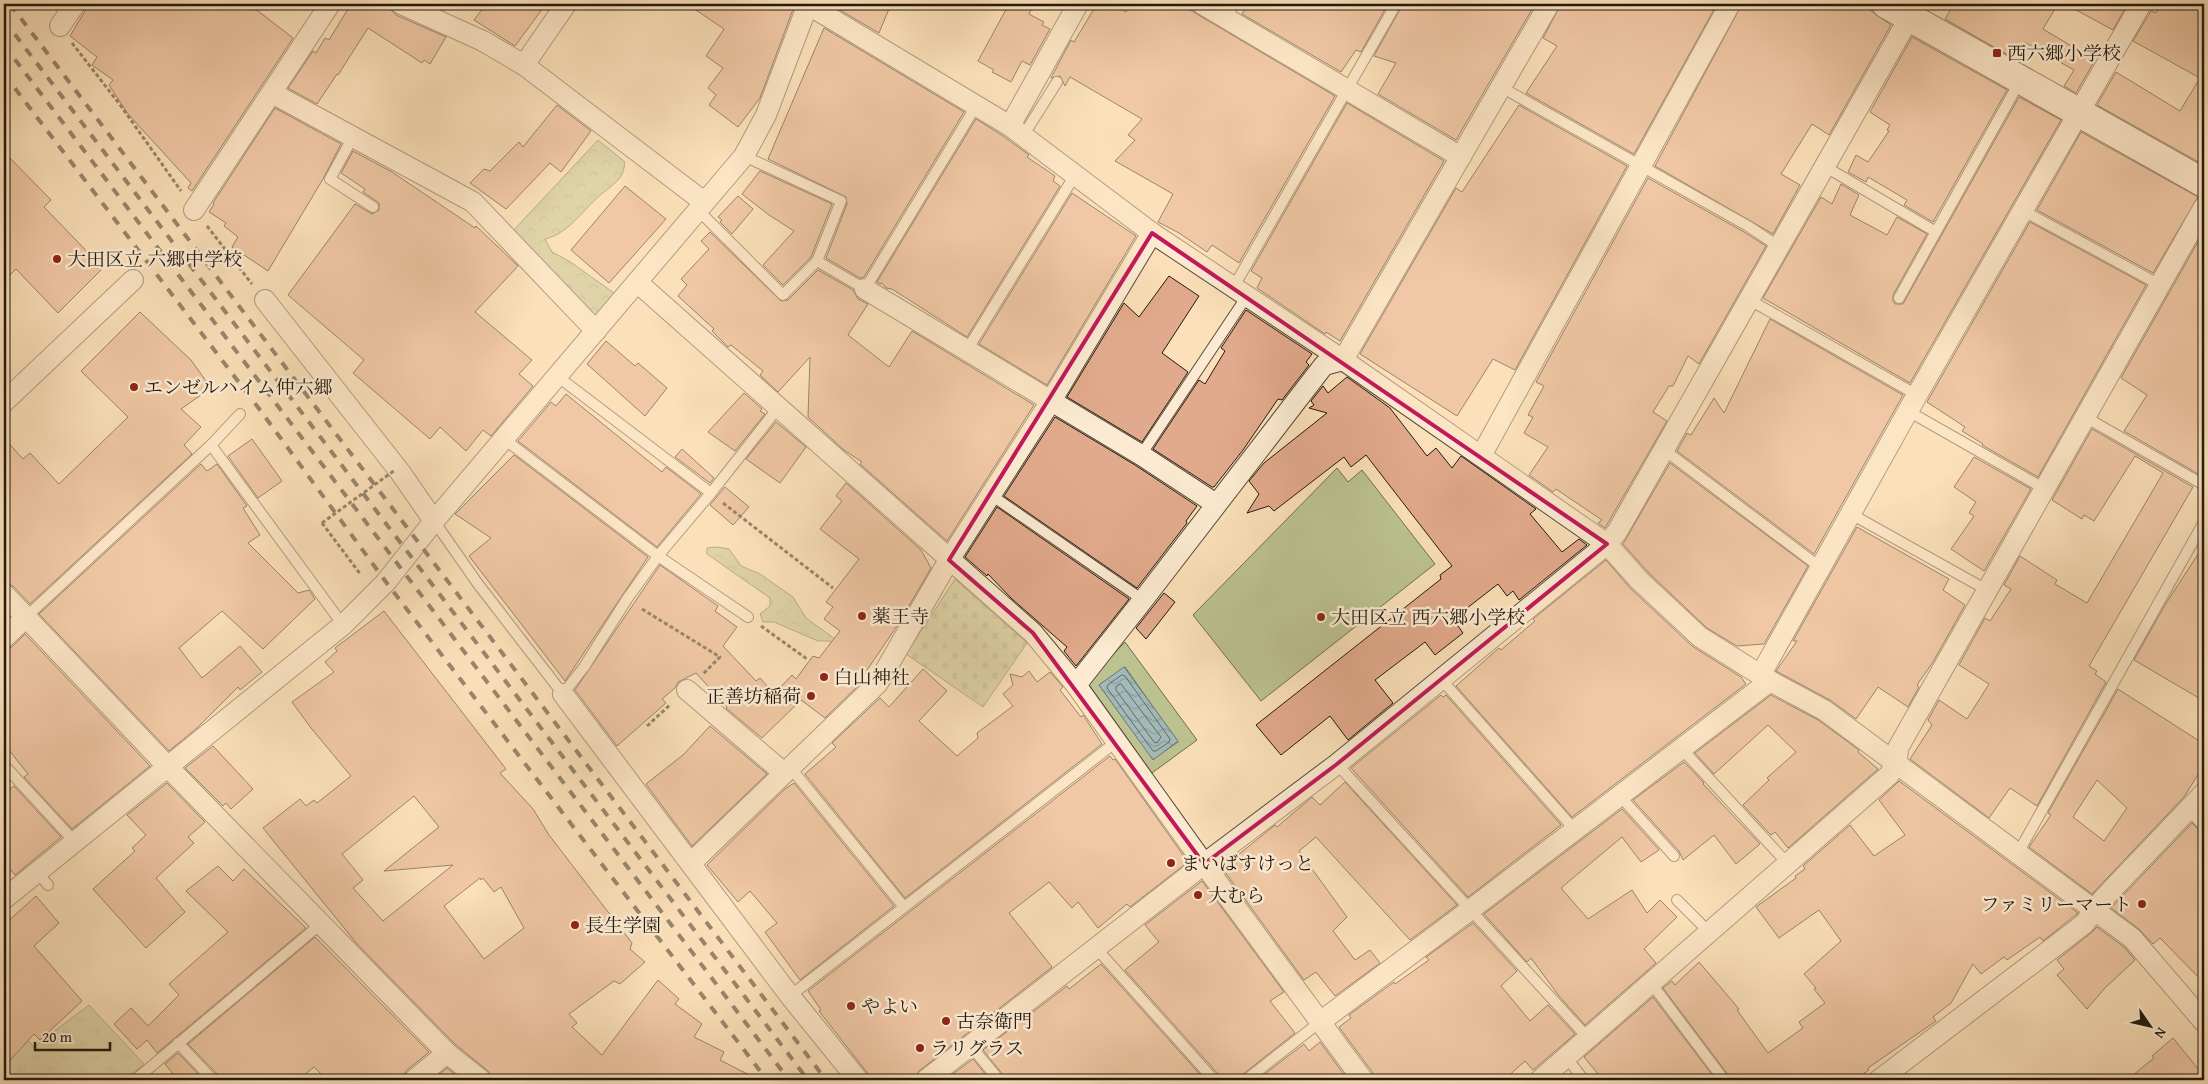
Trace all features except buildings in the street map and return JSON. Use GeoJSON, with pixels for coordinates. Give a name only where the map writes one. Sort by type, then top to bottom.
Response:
{"type":"FeatureCollection","features":[{"type":"Feature","properties":{"kind":"street"},"geometry":{"type":"LineString","coordinates":[[60,26],[75,4]]}},
{"type":"Feature","properties":{"kind":"street"},"geometry":{"type":"LineString","coordinates":[[401,4],[483,41],[524,64],[701,206]]}},
{"type":"Feature","properties":{"kind":"street"},"geometry":{"type":"LineString","coordinates":[[524,64],[566,4]]}},
{"type":"Feature","properties":{"kind":"street"},"geometry":{"type":"LineString","coordinates":[[4,899],[43,878],[74,841],[167,766],[247,711],[382,586],[434,521],[744,156],[766,115],[808,4],[1057,157],[1075,175],[1152,233],[1343,360],[1607,544],[1639,580],[1700,637],[1765,678],[1824,710],[1897,762],[2132,938],[2167,985],[2204,1022]]}},
{"type":"Feature","properties":{"kind":"street"},"geometry":{"type":"LineString","coordinates":[[1016,131],[1078,4]]}},
{"type":"Feature","properties":{"kind":"street"},"geometry":{"type":"LineString","coordinates":[[1202,4],[1230,11],[1347,89],[1461,156]]}},
{"type":"Feature","properties":{"kind":"street"},"geometry":{"type":"LineString","coordinates":[[1076,685],[1144,600],[1324,365],[1343,360],[1550,4]]}},
{"type":"Feature","properties":{"kind":"street"},"geometry":{"type":"LineString","coordinates":[[1481,456],[1730,4]]}},
{"type":"Feature","properties":{"kind":"street"},"geometry":{"type":"LineString","coordinates":[[1886,4],[1914,10],[2020,80],[2204,182]]}},
{"type":"Feature","properties":{"kind":"street"},"geometry":{"type":"LineString","coordinates":[[1320,1022],[1681,748],[1765,678],[1820,568],[1912,403],[2141,4]]}},
{"type":"Feature","properties":{"kind":"street"},"geometry":{"type":"LineString","coordinates":[[926,1080],[1204,864],[1337,764],[1440,678],[1607,544],[1617,532],[1914,10]]}},
{"type":"Feature","properties":{"kind":"street"},"geometry":{"type":"LineString","coordinates":[[194,210],[272,93],[323,11]]}},
{"type":"Feature","properties":{"kind":"street"},"geometry":{"type":"LineString","coordinates":[[272,93],[474,202],[596,331]]}},
{"type":"Feature","properties":{"kind":"street"},"geometry":{"type":"LineString","coordinates":[[1540,1080],[1651,982],[1719,928],[1787,864],[1889,775],[1897,762],[1898,748],[2204,207]]}},
{"type":"Feature","properties":{"kind":"street"},"geometry":{"type":"LineString","coordinates":[[691,863],[878,683],[949,560],[1051,401],[1152,233]]}},
{"type":"Feature","properties":{"kind":"street"},"geometry":{"type":"LineString","coordinates":[[4,402],[133,280]]}},
{"type":"Feature","properties":{"kind":"street"},"geometry":{"type":"LineString","coordinates":[[637,282],[682,328],[778,408],[1033,633],[1076,685],[1204,864],[1363,1080]]}},
{"type":"Feature","properties":{"kind":"street"},"geometry":{"type":"LineString","coordinates":[[865,288],[1141,455],[1216,504]]}},
{"type":"Feature","properties":{"kind":"street"},"geometry":{"type":"LineString","coordinates":[[265,300],[400,472],[434,521]]}},
{"type":"Feature","properties":{"kind":"street"},"geometry":{"type":"LineString","coordinates":[[4,594],[167,766],[447,1053],[481,1080]]}},
{"type":"Feature","properties":{"kind":"street"},"geometry":{"type":"LineString","coordinates":[[4,638],[26,617]]}},
{"type":"Feature","properties":{"kind":"street"},"geometry":{"type":"LineString","coordinates":[[686,690],[787,770]]}},
{"type":"Feature","properties":{"kind":"street"},"geometry":{"type":"LineString","coordinates":[[563,694],[790,996],[858,1080]]}},
{"type":"Feature","properties":{"kind":"street"},"geometry":{"type":"LineString","coordinates":[[1879,1080],[1972,1014],[2084,924],[2114,886],[2189,811],[2204,793]]}},
{"type":"Feature","properties":{"kind":"street"},"geometry":{"type":"LineString","coordinates":[[414,1080],[447,1053]]}},
{"type":"Feature","properties":{"kind":"lane"},"geometry":{"type":"LineString","coordinates":[[1141,455],[1240,291],[1240,276],[1396,4]]}},
{"type":"Feature","properties":{"kind":"lane"},"geometry":{"type":"LineString","coordinates":[[1899,298],[2020,80]]}},
{"type":"Feature","properties":{"kind":"lane"},"geometry":{"type":"LineString","coordinates":[[1016,131],[1057,82]]}},
{"type":"Feature","properties":{"kind":"lane"},"geometry":{"type":"LineString","coordinates":[[1501,87],[1748,226],[1778,246]]}},
{"type":"Feature","properties":{"kind":"lane"},"geometry":{"type":"LineString","coordinates":[[817,261],[865,288],[976,106]]}},
{"type":"Feature","properties":{"kind":"lane"},"geometry":{"type":"LineString","coordinates":[[353,137],[330,179],[373,208]]}},
{"type":"Feature","properties":{"kind":"lane"},"geometry":{"type":"LineString","coordinates":[[701,206],[782,295],[817,261],[841,201],[744,156]]}},
{"type":"Feature","properties":{"kind":"lane"},"geometry":{"type":"LineString","coordinates":[[1824,166],[1936,232]]}},
{"type":"Feature","properties":{"kind":"lane"},"geometry":{"type":"LineString","coordinates":[[967,350],[1075,175]]}},
{"type":"Feature","properties":{"kind":"lane"},"geometry":{"type":"LineString","coordinates":[[2022,210],[2160,286]]}},
{"type":"Feature","properties":{"kind":"lane"},"geometry":{"type":"LineString","coordinates":[[1748,299],[2045,489]]}},
{"type":"Feature","properties":{"kind":"lane"},"geometry":{"type":"LineString","coordinates":[[558,376],[711,493]]}},
{"type":"Feature","properties":{"kind":"lane"},"geometry":{"type":"LineString","coordinates":[[434,521],[478,584],[563,694],[584,667],[627,599],[658,556],[778,408]]}},
{"type":"Feature","properties":{"kind":"lane"},"geometry":{"type":"LineString","coordinates":[[26,617],[211,445],[240,414]]}},
{"type":"Feature","properties":{"kind":"lane"},"geometry":{"type":"LineString","coordinates":[[2085,417],[2204,485]]}},
{"type":"Feature","properties":{"kind":"lane"},"geometry":{"type":"LineString","coordinates":[[504,439],[658,556],[748,617]]}},
{"type":"Feature","properties":{"kind":"lane"},"geometry":{"type":"LineString","coordinates":[[211,445],[343,624]]}},
{"type":"Feature","properties":{"kind":"lane"},"geometry":{"type":"LineString","coordinates":[[1663,449],[1820,568]]}},
{"type":"Feature","properties":{"kind":"lane"},"geometry":{"type":"LineString","coordinates":[[991,495],[1144,600]]}},
{"type":"Feature","properties":{"kind":"lane"},"geometry":{"type":"LineString","coordinates":[[1851,514],[1987,590]]}},
{"type":"Feature","properties":{"kind":"lane"},"geometry":{"type":"LineString","coordinates":[[2018,853],[2203,528]]}},
{"type":"Feature","properties":{"kind":"lane"},"geometry":{"type":"LineString","coordinates":[[1440,678],[1574,829]]}},
{"type":"Feature","properties":{"kind":"lane"},"geometry":{"type":"LineString","coordinates":[[790,996],[1116,742]]}},
{"type":"Feature","properties":{"kind":"lane"},"geometry":{"type":"LineString","coordinates":[[1681,748],[1787,864]]}},
{"type":"Feature","properties":{"kind":"lane"},"geometry":{"type":"LineString","coordinates":[[1337,764],[1588,1038]]}},
{"type":"Feature","properties":{"kind":"lane"},"geometry":{"type":"LineString","coordinates":[[4,765],[74,841]]}},
{"type":"Feature","properties":{"kind":"lane"},"geometry":{"type":"LineString","coordinates":[[787,770],[904,906]]}},
{"type":"Feature","properties":{"kind":"lane"},"geometry":{"type":"LineString","coordinates":[[1620,795],[1674,856]]}},
{"type":"Feature","properties":{"kind":"lane"},"geometry":{"type":"LineString","coordinates":[[2189,811],[2204,826]]}},
{"type":"Feature","properties":{"kind":"lane"},"geometry":{"type":"LineString","coordinates":[[1676,900],[1719,928]]}},
{"type":"Feature","properties":{"kind":"lane"},"geometry":{"type":"LineString","coordinates":[[135,1080],[322,923]]}},
{"type":"Feature","properties":{"kind":"lane"},"geometry":{"type":"LineString","coordinates":[[1096,948],[1214,1080]]}},
{"type":"Feature","properties":{"kind":"lane"},"geometry":{"type":"LineString","coordinates":[[1651,982],[1724,1080]]}},
{"type":"Feature","properties":{"kind":"lane"},"geometry":{"type":"LineString","coordinates":[[1246,1080],[1320,1022]]}},
{"type":"Feature","properties":{"kind":"lane"},"geometry":{"type":"LineString","coordinates":[[178,1044],[213,1080]]}},
{"type":"Feature","properties":{"kind":"lane"},"geometry":{"type":"LineString","coordinates":[[970,1045],[999,1080]]}},
{"type":"Feature","properties":{"kind":"lane"},"geometry":{"type":"LineString","coordinates":[[1566,1057],[1584,1080]]}},
{"type":"Feature","properties":{"kind":"path"},"geometry":{"type":"LineString","coordinates":[[60,26],[121,106],[194,210],[265,300]]}},
{"type":"Feature","properties":{"kind":"path"},"geometry":{"type":"LineString","coordinates":[[354,566],[322,523],[395,470]]}},
{"type":"Feature","properties":{"kind":"path"},"geometry":{"type":"LineString","coordinates":[[711,493],[832,588]]}},
{"type":"Feature","properties":{"kind":"path"},"geometry":{"type":"LineString","coordinates":[[627,599],[720,657],[647,726]]}},
{"type":"Feature","properties":{"kind":"path"},"geometry":{"type":"LineString","coordinates":[[748,617],[807,659]]}},
{"type":"Feature","properties":{"kind":"highlighted area"},"geometry":{"type":"Polygon","coordinates":[[[1152,233],[1607,544],[1337,764],[1204,864],[1033,633],[949,560],[1152,233]]]}},
{"type":"Feature","properties":{"kind":"green space"},"geometry":{"type":"Polygon","coordinates":[[[598,140],[625,162],[621,176],[616,183],[597,198],[567,228],[545,239],[552,252],[569,261],[614,293],[594,321],[511,233],[598,140]]]}},
{"type":"Feature","properties":{"kind":"green space"},"geometry":{"type":"Polygon","coordinates":[[[1337,468],[1348,482],[1362,470],[1435,564],[1261,701],[1193,615],[1337,468]]]}},
{"type":"Feature","properties":{"kind":"green space"},"geometry":{"type":"Polygon","coordinates":[[[707,548],[729,549],[741,566],[760,574],[793,597],[806,618],[860,657],[856,660],[830,641],[818,641],[774,622],[763,622],[760,614],[770,606],[770,598],[707,554],[707,548]]]}},
{"type":"Feature","properties":{"kind":"green space"},"geometry":{"type":"Polygon","coordinates":[[[955,579],[1027,643],[983,707],[906,654],[955,579]]]}},
{"type":"Feature","properties":{"kind":"green space"},"geometry":{"type":"Polygon","coordinates":[[[1125,642],[1197,740],[1152,773],[1087,682],[1125,642]],[[1125,667],[1099,685],[1153,759],[1178,742],[1125,667]]]}},
{"type":"Feature","properties":{"kind":"green space"},"geometry":{"type":"Polygon","coordinates":[[[89,1005],[144,1064],[125,1080],[4,1080],[4,1055],[24,1036],[34,1047],[89,1005]]]}},
{"type":"Feature","properties":{"kind":"water"},"geometry":{"type":"Polygon","coordinates":[[[1124,667],[1178,741],[1153,760],[1099,685],[1124,667]]]}},
{"type":"Feature","properties":{"kind":"railway"},"geometry":{"type":"LineString","coordinates":[[10,4],[826,1080]]}},
{"type":"Feature","properties":{"kind":"railway"},"geometry":{"type":"LineString","coordinates":[[4,20],[808,1080]]}},
{"type":"Feature","properties":{"kind":"railway"},"geometry":{"type":"LineString","coordinates":[[4,45],[789,1080]]}},
{"type":"Feature","properties":{"kind":"railway"},"geometry":{"type":"LineString","coordinates":[[4,74],[260,410],[386,582],[767,1080]]}},
{"type":"Feature","properties":{"kind":"place","name":"西六郷小学校"},"geometry":{"type":"Point","coordinates":[1997,53]}},
{"type":"Feature","properties":{"kind":"place","name":"大田区立 六郷中学校"},"geometry":{"type":"Point","coordinates":[57,259]}},
{"type":"Feature","properties":{"kind":"place","name":"エンゼルハイム仲六郷"},"geometry":{"type":"Point","coordinates":[134,387]}},
{"type":"Feature","properties":{"kind":"place","name":"薬王寺"},"geometry":{"type":"Point","coordinates":[862,616]}},
{"type":"Feature","properties":{"kind":"place","name":"大田区立 西六郷小学校"},"geometry":{"type":"Point","coordinates":[1321,617]}},
{"type":"Feature","properties":{"kind":"place","name":"白山神社"},"geometry":{"type":"Point","coordinates":[824,677]}},
{"type":"Feature","properties":{"kind":"place","name":"正善坊稲荷"},"geometry":{"type":"Point","coordinates":[811,696]}},
{"type":"Feature","properties":{"kind":"place","name":"まいばすけっと"},"geometry":{"type":"Point","coordinates":[1171,863]}},
{"type":"Feature","properties":{"kind":"place","name":"大むら"},"geometry":{"type":"Point","coordinates":[1198,895]}},
{"type":"Feature","properties":{"kind":"place","name":"ファミリーマート"},"geometry":{"type":"Point","coordinates":[2142,904]}},
{"type":"Feature","properties":{"kind":"place","name":"長生学園"},"geometry":{"type":"Point","coordinates":[575,925]}},
{"type":"Feature","properties":{"kind":"place","name":"やよい"},"geometry":{"type":"Point","coordinates":[851,1006]}},
{"type":"Feature","properties":{"kind":"place","name":"古奈衛門"},"geometry":{"type":"Point","coordinates":[946,1021]}},
{"type":"Feature","properties":{"kind":"place","name":"ラリグラス"},"geometry":{"type":"Point","coordinates":[920,1048]}}]}
